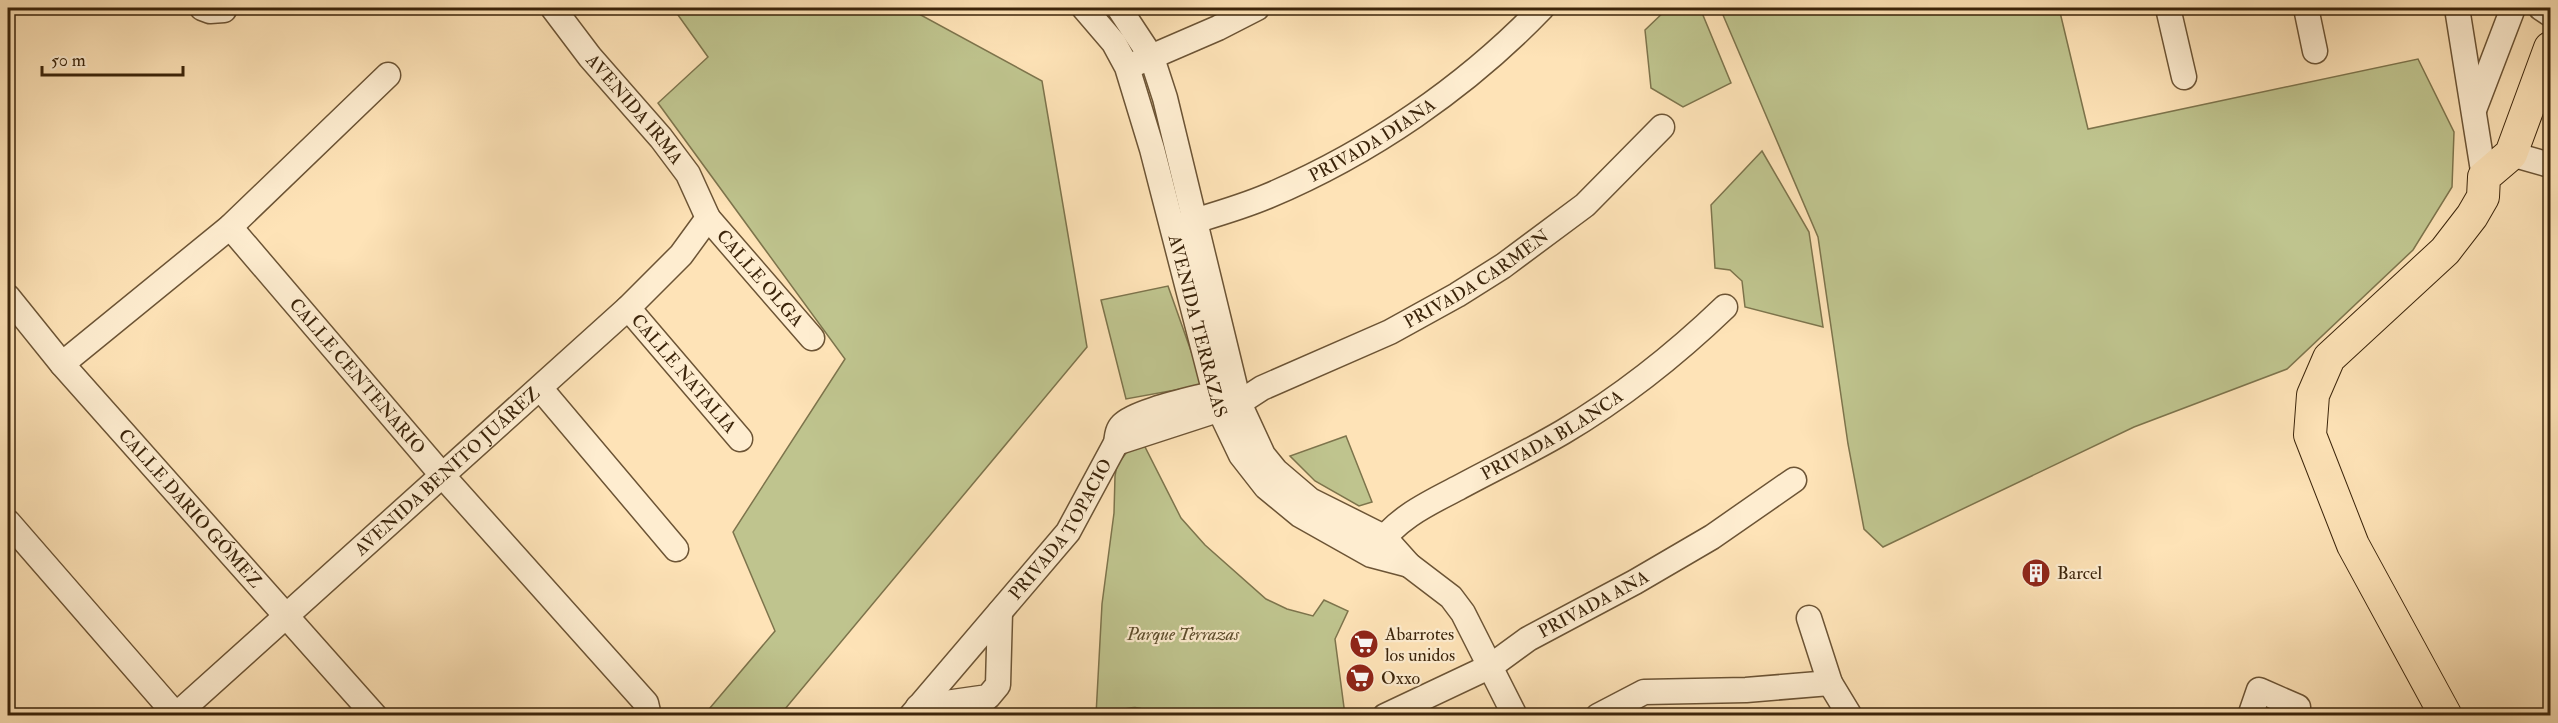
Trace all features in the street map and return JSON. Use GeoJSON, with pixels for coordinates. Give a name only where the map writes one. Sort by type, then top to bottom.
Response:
{"type":"FeatureCollection","features":[{"type":"Feature","properties":{"kind":"main road"},"geometry":{"type":"LineString","coordinates":[[2446,716],[2353,545],[2310,435],[2313,395],[2329,358],[2452,243],[2472,216],[2482,197],[2484,177],[2511,154],[2550,48]]}},
{"type":"Feature","properties":{"kind":"street"},"geometry":{"type":"LineString","coordinates":[[202,8],[218,11],[224,10],[223,8]]}},
{"type":"Feature","properties":{"kind":"street","name":"AVENIDA IRMA"},"geometry":{"type":"LineString","coordinates":[[553,8],[590,57],[661,138],[688,174],[708,218]]}},
{"type":"Feature","properties":{"kind":"street","name":"AVENIDA TERRAZAS"},"geometry":{"type":"LineString","coordinates":[[1084,8],[1114,43],[1127,67],[1173,228],[1227,398],[1263,455],[1276,471],[1310,500],[1409,565],[1451,597],[1463,613],[1515,716]]}},
{"type":"Feature","properties":{"kind":"street","name":"AVENIDA TERRAZAS"},"geometry":{"type":"LineString","coordinates":[[1119,8],[1152,58],[1165,98],[1196,220],[1227,398]]}},
{"type":"Feature","properties":{"kind":"street"},"geometry":{"type":"LineString","coordinates":[[1127,67],[1152,58],[1257,8]]}},
{"type":"Feature","properties":{"kind":"street","name":"PRIVADA DIANA"},"geometry":{"type":"LineString","coordinates":[[1173,228],[1268,196],[1338,162],[1393,130],[1455,86],[1519,32],[1542,8]]}},
{"type":"Feature","properties":{"kind":"street"},"geometry":{"type":"LineString","coordinates":[[2168,8],[2184,77]]}},
{"type":"Feature","properties":{"kind":"street"},"geometry":{"type":"LineString","coordinates":[[2306,8],[2314,51]]}},
{"type":"Feature","properties":{"kind":"street"},"geometry":{"type":"LineString","coordinates":[[2457,8],[2484,177]]}},
{"type":"Feature","properties":{"kind":"street"},"geometry":{"type":"LineString","coordinates":[[2474,110],[2513,8]]}},
{"type":"Feature","properties":{"kind":"street"},"geometry":{"type":"LineString","coordinates":[[2541,8],[2550,14]]}},
{"type":"Feature","properties":{"kind":"street"},"geometry":{"type":"LineString","coordinates":[[62,364],[230,227],[388,75]]}},
{"type":"Feature","properties":{"kind":"street","name":"PRIVADA CARMEN"},"geometry":{"type":"LineString","coordinates":[[1227,398],[1262,388],[1389,332],[1457,295],[1503,266],[1585,205],[1662,127]]}},
{"type":"Feature","properties":{"kind":"street"},"geometry":{"type":"LineString","coordinates":[[2511,154],[2550,165]]}},
{"type":"Feature","properties":{"kind":"street","name":"AVENIDA BENITO JUÁREZ"},"geometry":{"type":"LineString","coordinates":[[176,715],[628,308],[681,255],[708,218]]}},
{"type":"Feature","properties":{"kind":"street","name":"CALLE OLGA"},"geometry":{"type":"LineString","coordinates":[[708,218],[812,338]]}},
{"type":"Feature","properties":{"kind":"street","name":"CALLE CENTENARIO"},"geometry":{"type":"LineString","coordinates":[[230,227],[442,475],[646,703],[649,716]]}},
{"type":"Feature","properties":{"kind":"street","name":"CALLE DARIO GÓMEZ"},"geometry":{"type":"LineString","coordinates":[[8,297],[62,364],[375,716]]}},
{"type":"Feature","properties":{"kind":"street","name":"PRIVADA BLANCA"},"geometry":{"type":"LineString","coordinates":[[1378,546],[1408,514],[1582,420],[1686,344],[1725,307]]}},
{"type":"Feature","properties":{"kind":"street","name":"CALLE NATALIA"},"geometry":{"type":"LineString","coordinates":[[628,308],[740,438]]}},
{"type":"Feature","properties":{"kind":"street"},"geometry":{"type":"LineString","coordinates":[[540,388],[676,549]]}},
{"type":"Feature","properties":{"kind":"street","name":"PRIVADA TOPACIO"},"geometry":{"type":"LineString","coordinates":[[915,711],[1068,532],[1116,443],[1158,418],[1227,398]]}},
{"type":"Feature","properties":{"kind":"street","name":"PRIVADA ANA"},"geometry":{"type":"LineString","coordinates":[[1385,716],[1491,666],[1528,639],[1635,582],[1712,537],[1794,480]]}},
{"type":"Feature","properties":{"kind":"street"},"geometry":{"type":"LineString","coordinates":[[8,522],[176,715]]}},
{"type":"Feature","properties":{"kind":"street","name":"PRIVADA TOPACIO"},"geometry":{"type":"LineString","coordinates":[[915,711],[988,697],[995,692],[999,678],[1000,612]]}},
{"type":"Feature","properties":{"kind":"street"},"geometry":{"type":"LineString","coordinates":[[1809,618],[1830,683],[1850,716]]}},
{"type":"Feature","properties":{"kind":"street"},"geometry":{"type":"LineString","coordinates":[[1598,716],[1644,692],[1746,690],[1830,683]]}},
{"type":"Feature","properties":{"kind":"street"},"geometry":{"type":"LineString","coordinates":[[2250,716],[2259,690],[2298,707],[2295,716]]}},
{"type":"Feature","properties":{"kind":"green space"},"geometry":{"type":"Polygon","coordinates":[[[673,8],[908,8],[1042,81],[1087,347],[780,715],[704,715],[775,631],[733,532],[845,359],[658,103],[708,57],[673,8]]]}},
{"type":"Feature","properties":{"kind":"green space"},"geometry":{"type":"Polygon","coordinates":[[[1668,8],[1700,8],[1731,83],[1683,107],[1651,88],[1645,30],[1668,8]]]}},
{"type":"Feature","properties":{"kind":"green space"},"geometry":{"type":"Polygon","coordinates":[[[1720,8],[2059,8],[2088,129],[2418,59],[2454,132],[2452,187],[2413,250],[2287,369],[2134,427],[1883,547],[1864,529],[1848,444],[1818,237],[1720,8]]]}},
{"type":"Feature","properties":{"kind":"green space"},"geometry":{"type":"Polygon","coordinates":[[[1762,151],[1809,232],[1823,327],[1745,307],[1742,281],[1730,270],[1715,268],[1711,205],[1762,151]]]}},
{"type":"Feature","properties":{"kind":"green space"},"geometry":{"type":"Polygon","coordinates":[[[1168,286],[1203,385],[1126,399],[1101,300],[1168,286]]]}},
{"type":"Feature","properties":{"kind":"green space"},"geometry":{"type":"Polygon","coordinates":[[[1346,436],[1372,502],[1359,506],[1315,481],[1290,456],[1346,436]]]}},
{"type":"Feature","properties":{"kind":"green space","name":"Parque Terrazas"},"geometry":{"type":"Polygon","coordinates":[[[1133,444],[1144,445],[1181,518],[1205,545],[1266,599],[1287,609],[1313,616],[1324,600],[1348,611],[1335,639],[1345,715],[1153,716],[1139,708],[1132,708],[1096,715],[1102,604],[1114,513],[1115,476],[1117,465],[1133,444]]]}},
{"type":"Feature","properties":{"kind":"place","name":"Barcel"},"geometry":{"type":"Point","coordinates":[2036,573]}},
{"type":"Feature","properties":{"kind":"place","name":"Abarrotes los unidos"},"geometry":{"type":"Point","coordinates":[1364,644]}},
{"type":"Feature","properties":{"kind":"place","name":"Oxxo"},"geometry":{"type":"Point","coordinates":[1360,678]}}]}
